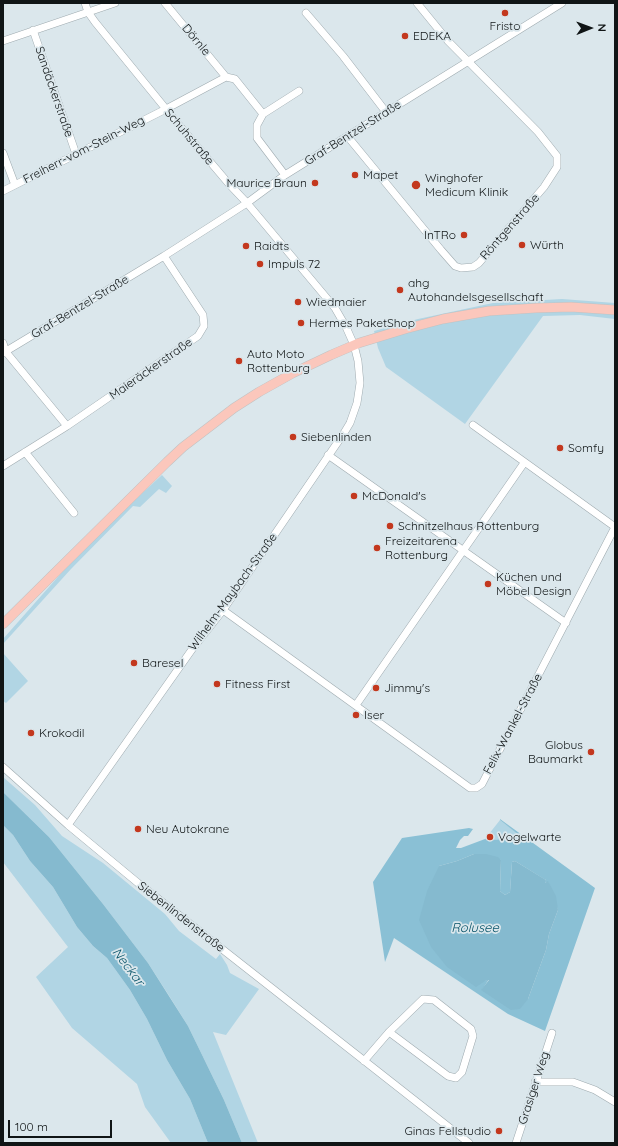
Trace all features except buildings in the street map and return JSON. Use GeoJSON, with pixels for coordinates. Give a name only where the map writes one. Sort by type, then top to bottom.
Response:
{"type":"FeatureCollection","features":[{"type":"Feature","properties":{"kind":"main road"},"geometry":{"type":"LineString","coordinates":[[3,624],[167,462],[234,408],[271,385],[303,368],[354,345],[422,324],[489,311],[557,307],[615,310]]}},
{"type":"Feature","properties":{"kind":"street","name":"Schuhstraße"},"geometry":{"type":"LineString","coordinates":[[85,3],[88,12],[95,22],[166,109],[335,308],[354,345]]}},
{"type":"Feature","properties":{"kind":"street"},"geometry":{"type":"LineString","coordinates":[[3,41],[115,3]]}},
{"type":"Feature","properties":{"kind":"street","name":"Dörnle"},"geometry":{"type":"LineString","coordinates":[[165,3],[226,77],[235,79],[263,114]]}},
{"type":"Feature","properties":{"kind":"street"},"geometry":{"type":"LineString","coordinates":[[417,3],[448,41],[469,62]]}},
{"type":"Feature","properties":{"kind":"street","name":"Graf-Bentzel-Straße"},"geometry":{"type":"LineString","coordinates":[[4,353],[164,256],[247,203],[285,175],[562,3]]}},
{"type":"Feature","properties":{"kind":"street"},"geometry":{"type":"LineString","coordinates":[[306,13],[343,56],[386,112]]}},
{"type":"Feature","properties":{"kind":"street","name":"Sandäckerstraße"},"geometry":{"type":"LineString","coordinates":[[33,30],[76,154]]}},
{"type":"Feature","properties":{"kind":"street","name":"Röntgenstraße"},"geometry":{"type":"LineString","coordinates":[[348,137],[455,266],[461,268],[473,267],[482,260],[544,187],[557,167],[557,156],[538,132],[469,62]]}},
{"type":"Feature","properties":{"kind":"street"},"geometry":{"type":"LineString","coordinates":[[166,109],[226,77]]}},
{"type":"Feature","properties":{"kind":"street"},"geometry":{"type":"LineString","coordinates":[[285,175],[257,138],[257,125],[263,114],[299,91]]}},
{"type":"Feature","properties":{"kind":"street","name":"Freiherr-vom-Stein-Weg"},"geometry":{"type":"LineString","coordinates":[[3,191],[166,109]]}},
{"type":"Feature","properties":{"kind":"street"},"geometry":{"type":"LineString","coordinates":[[3,153],[15,185]]}},
{"type":"Feature","properties":{"kind":"street","name":"Maieräckerstraße"},"geometry":{"type":"LineString","coordinates":[[3,466],[67,426],[198,336],[204,326],[203,315],[164,256]]}},
{"type":"Feature","properties":{"kind":"street"},"geometry":{"type":"LineString","coordinates":[[3,343],[4,353],[67,426]]}},
{"type":"Feature","properties":{"kind":"street","name":"Wilhelm-Maybach-Straße"},"geometry":{"type":"LineString","coordinates":[[68,825],[193,648],[223,610],[350,423],[357,403],[360,382],[358,361],[354,345]]}},
{"type":"Feature","properties":{"kind":"street","name":"Felix-Wankel-Straße"},"geometry":{"type":"LineString","coordinates":[[223,610],[470,788],[476,788],[482,784],[615,527],[473,425]]}},
{"type":"Feature","properties":{"kind":"street"},"geometry":{"type":"LineString","coordinates":[[25,452],[74,513]]}},
{"type":"Feature","properties":{"kind":"street"},"geometry":{"type":"LineString","coordinates":[[328,455],[555,617],[566,623]]}},
{"type":"Feature","properties":{"kind":"street"},"geometry":{"type":"LineString","coordinates":[[356,705],[524,462]]}},
{"type":"Feature","properties":{"kind":"street","name":"Siebenlindenstraße"},"geometry":{"type":"LineString","coordinates":[[3,767],[68,825],[138,883],[469,1143]]}},
{"type":"Feature","properties":{"kind":"street"},"geometry":{"type":"LineString","coordinates":[[364,1061],[389,1032],[423,999],[434,1000],[471,1028],[473,1036],[462,1072],[456,1078],[448,1076],[389,1032]]}},
{"type":"Feature","properties":{"kind":"street","name":"Grasiger Weg"},"geometry":{"type":"LineString","coordinates":[[516,1143],[552,1033]]}},
{"type":"Feature","properties":{"kind":"street"},"geometry":{"type":"LineString","coordinates":[[535,1082],[573,1082],[599,1092],[615,1102]]}},
{"type":"Feature","properties":{"kind":"shaded area"},"geometry":{"type":"Polygon","coordinates":[[[562,299],[615,303],[615,319],[580,315],[543,316],[465,424],[386,367],[378,348],[374,331],[418,319],[493,303],[562,299]]]}},
{"type":"Feature","properties":{"kind":"shaded area"},"geometry":{"type":"Polygon","coordinates":[[[162,475],[172,486],[166,493],[159,489],[140,507],[133,506],[71,569],[3,644],[3,639],[87,544],[162,475]]]}},
{"type":"Feature","properties":{"kind":"shaded area"},"geometry":{"type":"Polygon","coordinates":[[[3,653],[28,681],[6,703],[3,701],[3,653]]]}},
{"type":"Feature","properties":{"kind":"shaded area"},"geometry":{"type":"Polygon","coordinates":[[[3,777],[35,805],[62,836],[103,863],[165,914],[179,931],[216,959],[220,954],[230,973],[259,989],[226,1035],[213,1032],[258,1143],[242,1143],[224,1100],[188,1026],[148,963],[49,837],[3,792],[3,777]]]}},
{"type":"Feature","properties":{"kind":"shaded area"},"geometry":{"type":"Polygon","coordinates":[[[500,820],[520,835],[514,842],[505,839],[485,839],[500,820]]]}},
{"type":"Feature","properties":{"kind":"shaded area"},"geometry":{"type":"Polygon","coordinates":[[[500,820],[595,888],[545,1031],[508,1014],[394,938],[385,962],[373,882],[402,838],[469,828],[473,829],[468,836],[464,836],[460,840],[456,848],[461,848],[485,839],[505,839],[514,842],[519,835],[500,820]],[[474,854],[439,866],[485,981],[489,979],[482,990],[528,999],[546,950],[549,934],[558,910],[548,882],[544,883],[546,880],[515,861],[512,862],[510,892],[505,895],[500,891],[501,860],[474,854]]]}},
{"type":"Feature","properties":{"kind":"shaded area"},"geometry":{"type":"Polygon","coordinates":[[[3,825],[13,835],[30,861],[53,887],[77,927],[93,946],[107,958],[130,990],[147,1019],[167,1060],[190,1099],[208,1143],[171,1143],[145,1107],[137,1084],[72,1028],[36,977],[68,947],[3,862],[3,825]]]}},
{"type":"Feature","properties":{"kind":"water","name":"Neckar"},"geometry":{"type":"Polygon","coordinates":[[[3,792],[49,837],[148,963],[188,1026],[224,1100],[242,1143],[208,1143],[190,1099],[167,1060],[147,1019],[130,990],[107,958],[93,946],[77,927],[53,887],[30,861],[13,835],[3,825],[3,792]]]}},
{"type":"Feature","properties":{"kind":"water","name":"Rolusee"},"geometry":{"type":"Polygon","coordinates":[[[474,854],[486,854],[498,857],[501,860],[500,891],[505,895],[510,892],[512,862],[515,861],[546,880],[545,883],[548,881],[556,896],[558,910],[549,934],[546,950],[528,999],[520,1009],[511,1010],[481,990],[489,980],[476,987],[447,967],[431,947],[419,920],[427,891],[439,866],[474,854]]]}},
{"type":"Feature","properties":{"kind":"place","name":"Fristo"},"geometry":{"type":"Point","coordinates":[505,13]}},
{"type":"Feature","properties":{"kind":"place","name":"EDEKA"},"geometry":{"type":"Point","coordinates":[405,36]}},
{"type":"Feature","properties":{"kind":"place","name":"Mapet"},"geometry":{"type":"Point","coordinates":[355,175]}},
{"type":"Feature","properties":{"kind":"place","name":"Maurice Braun"},"geometry":{"type":"Point","coordinates":[315,183]}},
{"type":"Feature","properties":{"kind":"place","name":"Winghofer Medicum Klinik"},"geometry":{"type":"Point","coordinates":[416,185]}},
{"type":"Feature","properties":{"kind":"place","name":"InTRo"},"geometry":{"type":"Point","coordinates":[464,235]}},
{"type":"Feature","properties":{"kind":"place","name":"Würth"},"geometry":{"type":"Point","coordinates":[522,245]}},
{"type":"Feature","properties":{"kind":"place","name":"Raidts"},"geometry":{"type":"Point","coordinates":[246,246]}},
{"type":"Feature","properties":{"kind":"place","name":"Impuls 72"},"geometry":{"type":"Point","coordinates":[260,264]}},
{"type":"Feature","properties":{"kind":"place","name":"ahg Autohandelsgesellschaft"},"geometry":{"type":"Point","coordinates":[400,290]}},
{"type":"Feature","properties":{"kind":"place","name":"Wiedmaier"},"geometry":{"type":"Point","coordinates":[298,302]}},
{"type":"Feature","properties":{"kind":"place","name":"Hermes PaketShop"},"geometry":{"type":"Point","coordinates":[301,323]}},
{"type":"Feature","properties":{"kind":"place","name":"Auto Moto Rottenburg"},"geometry":{"type":"Point","coordinates":[239,361]}},
{"type":"Feature","properties":{"kind":"place","name":"Siebenlinden"},"geometry":{"type":"Point","coordinates":[293,437]}},
{"type":"Feature","properties":{"kind":"place","name":"Somfy"},"geometry":{"type":"Point","coordinates":[560,448]}},
{"type":"Feature","properties":{"kind":"place","name":"McDonald's"},"geometry":{"type":"Point","coordinates":[354,496]}},
{"type":"Feature","properties":{"kind":"place","name":"Schnitzelhaus Rottenburg"},"geometry":{"type":"Point","coordinates":[390,526]}},
{"type":"Feature","properties":{"kind":"place","name":"Freizeitarena Rottenburg"},"geometry":{"type":"Point","coordinates":[377,548]}},
{"type":"Feature","properties":{"kind":"place","name":"Küchen und Möbel Design"},"geometry":{"type":"Point","coordinates":[488,584]}},
{"type":"Feature","properties":{"kind":"place","name":"Baresel"},"geometry":{"type":"Point","coordinates":[134,663]}},
{"type":"Feature","properties":{"kind":"place","name":"Fitness First"},"geometry":{"type":"Point","coordinates":[217,684]}},
{"type":"Feature","properties":{"kind":"place","name":"Jimmy's"},"geometry":{"type":"Point","coordinates":[376,688]}},
{"type":"Feature","properties":{"kind":"place","name":"Iser"},"geometry":{"type":"Point","coordinates":[356,715]}},
{"type":"Feature","properties":{"kind":"place","name":"Krokodil"},"geometry":{"type":"Point","coordinates":[31,733]}},
{"type":"Feature","properties":{"kind":"place","name":"Globus Baumarkt"},"geometry":{"type":"Point","coordinates":[591,752]}},
{"type":"Feature","properties":{"kind":"place","name":"Neu Autokrane"},"geometry":{"type":"Point","coordinates":[138,829]}},
{"type":"Feature","properties":{"kind":"place","name":"Vogelwarte"},"geometry":{"type":"Point","coordinates":[490,837]}},
{"type":"Feature","properties":{"kind":"place","name":"Ginas Fellstudio"},"geometry":{"type":"Point","coordinates":[499,1131]}}]}
